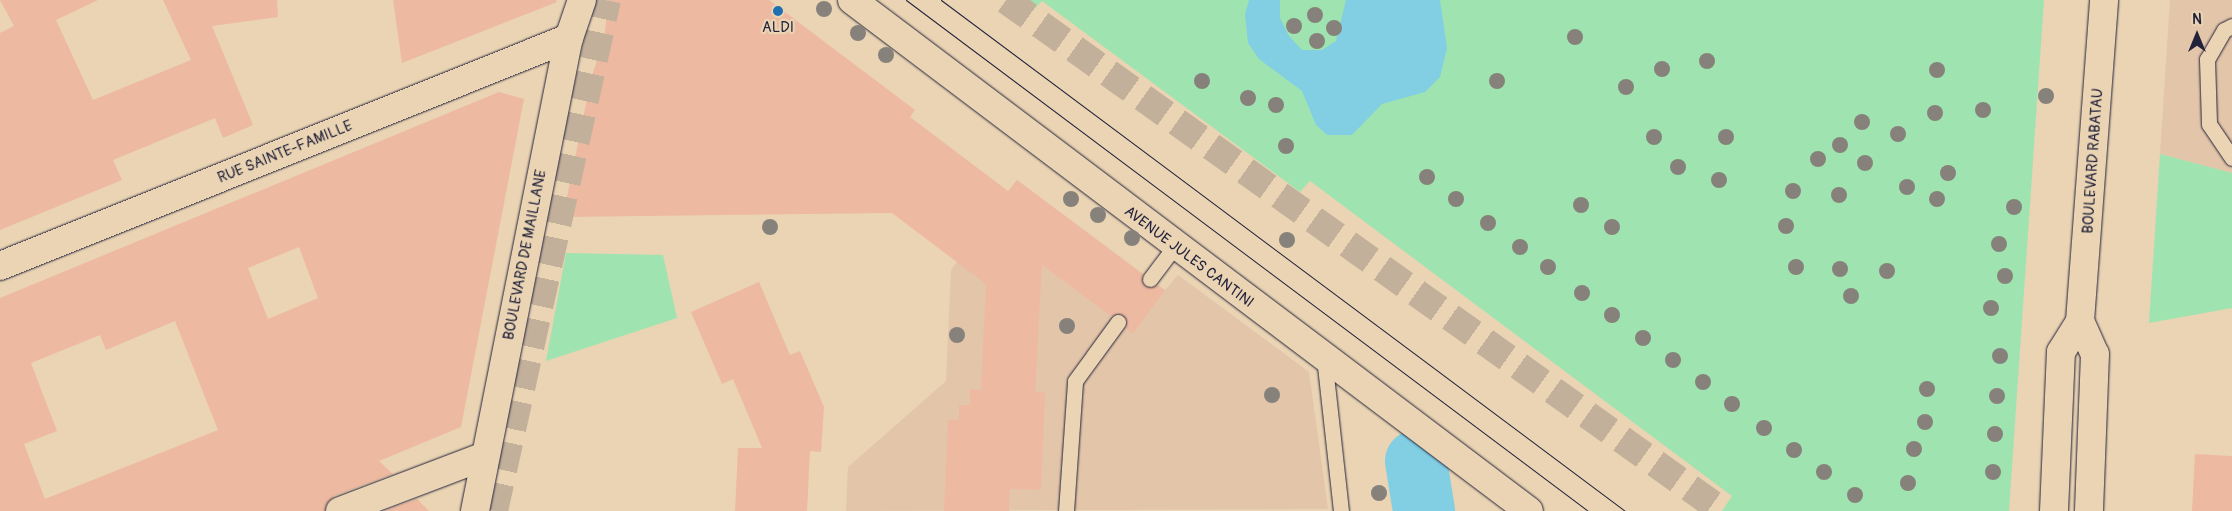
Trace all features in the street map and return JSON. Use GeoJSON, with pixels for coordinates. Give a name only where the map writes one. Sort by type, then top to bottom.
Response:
{"type":"FeatureCollection","features":[{"type":"Feature","properties":{"kind":"main road","name":"BOULEVARD DE MAILLANE"},"geometry":{"type":"LineString","coordinates":[[475,511],[569,38],[582,0]]}},
{"type":"Feature","properties":{"kind":"main road","name":"AVENUE JULES CANTINI"},"geometry":{"type":"LineString","coordinates":[[852,0],[1175,246],[1529,511]]}},
{"type":"Feature","properties":{"kind":"main road","name":"BOULEVARD RABATAU"},"geometry":{"type":"LineString","coordinates":[[2054,511],[2061,352],[2080,321],[2104,0]]}},
{"type":"Feature","properties":{"kind":"main road","name":"RUE SAINTE-FAMILLE"},"geometry":{"type":"LineString","coordinates":[[0,266],[569,38]]}},
{"type":"Feature","properties":{"kind":"main road","name":"BOULEVARD RABATAU"},"geometry":{"type":"LineString","coordinates":[[2080,321],[2094,354],[2090,511]]}},
{"type":"Feature","properties":{"kind":"main road"},"geometry":{"type":"LineString","coordinates":[[340,511],[485,456]]}},
{"type":"Feature","properties":{"kind":"lane"},"geometry":{"type":"LineString","coordinates":[[2232,26],[2224,30],[2207,59],[2209,124],[2232,158]]}},
{"type":"Feature","properties":{"kind":"lane"},"geometry":{"type":"LineString","coordinates":[[1150,280],[1175,246]]}},
{"type":"Feature","properties":{"kind":"lane"},"geometry":{"type":"LineString","coordinates":[[1066,511],[1075,381],[1118,322]]}},
{"type":"Feature","properties":{"kind":"lane"},"geometry":{"type":"LineString","coordinates":[[1324,358],[1341,511]]}},
{"type":"Feature","properties":{"kind":"shaded area"},"geometry":{"type":"Polygon","coordinates":[[[2170,0],[2232,0],[2232,173],[2160,154],[2170,0]]]}},
{"type":"Feature","properties":{"kind":"shaded area"},"geometry":{"type":"Polygon","coordinates":[[[1017,180],[1165,290],[1178,275],[1309,372],[1328,509],[846,511],[848,467],[946,381],[951,270],[1017,180]]]}},
{"type":"Feature","properties":{"kind":"green space"},"geometry":{"type":"Polygon","coordinates":[[[1017,0],[2044,0],[2009,511],[1722,511],[1732,496],[1310,181],[1300,192],[1042,1],[1032,11],[1017,0]]]}},
{"type":"Feature","properties":{"kind":"green space"},"geometry":{"type":"Polygon","coordinates":[[[2160,154],[2232,173],[2232,308],[2149,323],[2160,154]]]}},
{"type":"Feature","properties":{"kind":"green space"},"geometry":{"type":"Polygon","coordinates":[[[566,253],[663,255],[677,318],[546,361],[566,253]]]}},
{"type":"Feature","properties":{"kind":"water"},"geometry":{"type":"Polygon","coordinates":[[[1249,0],[1280,0],[1280,18],[1289,36],[1302,50],[1322,50],[1336,41],[1346,0],[1440,0],[1447,48],[1440,77],[1425,92],[1382,104],[1352,135],[1327,135],[1316,125],[1302,91],[1259,59],[1248,43],[1245,14],[1249,0]]]}},
{"type":"Feature","properties":{"kind":"building"},"geometry":{"type":"Polygon","coordinates":[[[0,0],[98,0],[56,20],[93,100],[191,60],[163,0],[277,0],[278,17],[212,26],[253,125],[223,138],[215,118],[113,160],[122,180],[0,230],[0,33],[14,26],[0,0]]]}},
{"type":"Feature","properties":{"kind":"building"},"geometry":{"type":"Polygon","coordinates":[[[393,0],[556,0],[557,2],[402,63],[393,0]]]}},
{"type":"Feature","properties":{"kind":"building"},"geometry":{"type":"Polygon","coordinates":[[[609,0],[769,0],[915,110],[910,117],[1008,191],[1017,180],[1142,274],[1145,287],[1157,285],[1165,290],[1133,334],[1126,328],[1124,315],[1111,316],[1042,265],[1035,392],[1045,393],[1041,490],[1010,489],[1009,511],[944,511],[948,420],[959,420],[959,405],[970,405],[970,389],[981,390],[986,284],[892,213],[563,217],[591,79],[604,39],[609,0]]]}},
{"type":"Feature","properties":{"kind":"building"},"geometry":{"type":"Polygon","coordinates":[[[499,92],[524,99],[461,427],[379,461],[393,474],[334,496],[325,511],[0,511],[0,298],[499,92]],[[299,247],[248,268],[268,319],[318,298],[299,247]],[[175,321],[106,350],[100,335],[31,363],[57,431],[24,444],[45,499],[218,430],[175,321]]]}},
{"type":"Feature","properties":{"kind":"building"},"geometry":{"type":"Polygon","coordinates":[[[759,282],[790,355],[800,351],[824,407],[821,452],[810,451],[807,511],[735,511],[738,448],[762,448],[733,379],[722,384],[691,312],[759,282]]]}},
{"type":"Feature","properties":{"kind":"building"},"geometry":{"type":"Polygon","coordinates":[[[2195,454],[2232,456],[2232,511],[2192,511],[2195,454]]]}},
{"type":"Feature","properties":{"kind":"building"},"geometry":{"type":"Polygon","coordinates":[[[417,499],[429,511],[384,511],[417,499]]]}},
{"type":"Feature","properties":{"kind":"waterway"},"geometry":{"type":"LineString","coordinates":[[1416,461],[1424,511]]}},
{"type":"Feature","properties":{"kind":"tunnel"},"geometry":{"type":"LineString","coordinates":[[494,511],[607,0]]}},
{"type":"Feature","properties":{"kind":"tunnel"},"geometry":{"type":"LineString","coordinates":[[1006,0],[1722,511]]}},
{"type":"Feature","properties":{"kind":"tram line"},"geometry":{"type":"LineString","coordinates":[[906,0],[1588,511]]}},
{"type":"Feature","properties":{"kind":"tram line"},"geometry":{"type":"LineString","coordinates":[[941,0],[1625,511]]}},
{"type":"Feature","properties":{"kind":"place","name":"ALDI"},"geometry":{"type":"Point","coordinates":[778,11]}}]}
